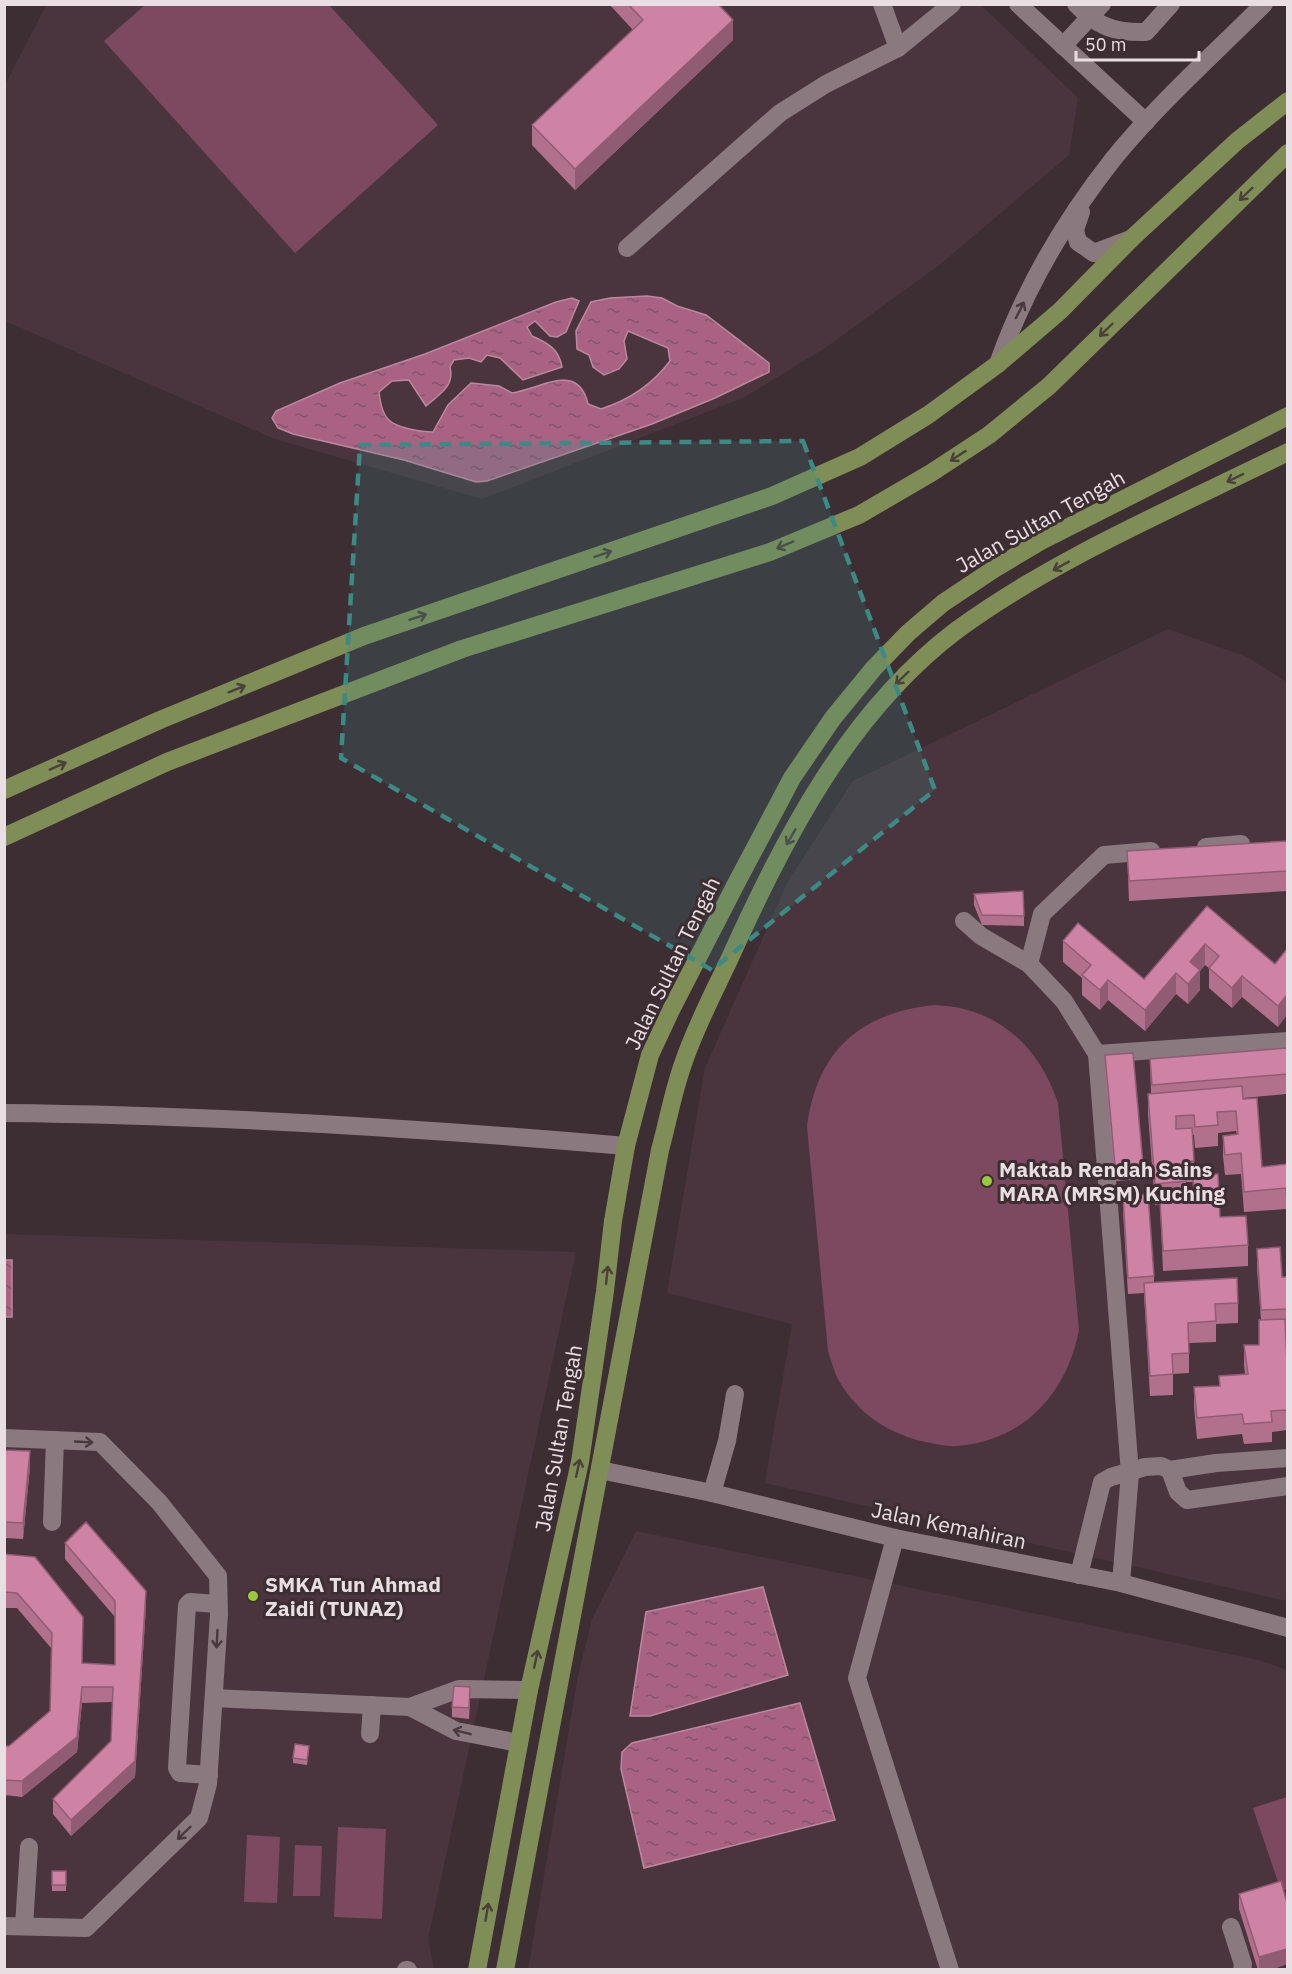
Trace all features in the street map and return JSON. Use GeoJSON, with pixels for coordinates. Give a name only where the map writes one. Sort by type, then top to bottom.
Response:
{"type":"FeatureCollection","features":[{"type":"Feature","properties":{"kind":"main road"},"geometry":{"type":"LineString","coordinates":[[4,790],[160,720],[364,636],[772,496],[860,457],[928,415],[998,364],[1060,311],[1131,239],[1237,141],[1287,101]]}},
{"type":"Feature","properties":{"kind":"main road"},"geometry":{"type":"LineString","coordinates":[[4,837],[167,762],[462,649],[770,552],[859,514],[931,473],[989,435],[1049,386],[1287,153]]}},
{"type":"Feature","properties":{"kind":"main road","name":"Jalan Sultan Tengah"},"geometry":{"type":"LineString","coordinates":[[477,1970],[529,1690],[580,1462],[613,1221],[626,1146],[650,1055],[738,880],[792,778],[814,742],[874,668],[908,633],[944,603],[994,568],[1093,514],[1287,416]]}},
{"type":"Feature","properties":{"kind":"main road"},"geometry":{"type":"LineString","coordinates":[[505,1970],[660,1150],[683,1064],[763,886],[815,794],[859,728],[893,687],[957,630],[999,602],[1092,548],[1287,452]]}},
{"type":"Feature","properties":{"kind":"street"},"geometry":{"type":"LineString","coordinates":[[882,4],[897,48]]}},
{"type":"Feature","properties":{"kind":"street"},"geometry":{"type":"LineString","coordinates":[[627,248],[780,113],[826,84],[897,48],[952,4]]}},
{"type":"Feature","properties":{"kind":"street"},"geometry":{"type":"LineString","coordinates":[[1018,4],[1146,122]]}},
{"type":"Feature","properties":{"kind":"street"},"geometry":{"type":"LineString","coordinates":[[1076,4],[1089,19],[1124,33],[1146,32],[1172,4]]}},
{"type":"Feature","properties":{"kind":"street"},"geometry":{"type":"LineString","coordinates":[[1064,46],[1102,4]]}},
{"type":"Feature","properties":{"kind":"street"},"geometry":{"type":"LineString","coordinates":[[998,364],[1012,324],[1040,270],[1086,196],[1115,157],[1146,122],[1264,4]]}},
{"type":"Feature","properties":{"kind":"street"},"geometry":{"type":"LineString","coordinates":[[1086,196],[1075,230],[1078,242],[1094,253],[1131,239]]}},
{"type":"Feature","properties":{"kind":"street"},"geometry":{"type":"LineString","coordinates":[[1029,964],[1042,914],[1104,855],[1241,844]]}},
{"type":"Feature","properties":{"kind":"street"},"geometry":{"type":"LineString","coordinates":[[964,921],[981,936],[1029,964],[1064,1001],[1097,1054],[1130,1473],[1121,1583]]}},
{"type":"Feature","properties":{"kind":"street"},"geometry":{"type":"LineString","coordinates":[[1097,1054],[1287,1041]]}},
{"type":"Feature","properties":{"kind":"street"},"geometry":{"type":"LineString","coordinates":[[4,1113],[96,1114],[435,1130],[626,1146]]}},
{"type":"Feature","properties":{"kind":"street"},"geometry":{"type":"LineString","coordinates":[[712,1493],[727,1441],[735,1394]]}},
{"type":"Feature","properties":{"kind":"street"},"geometry":{"type":"LineString","coordinates":[[4,1438],[100,1442],[159,1502],[218,1576],[214,1698],[208,1775],[199,1818],[86,1928],[4,1926]]}},
{"type":"Feature","properties":{"kind":"street"},"geometry":{"type":"LineString","coordinates":[[52,1522],[55,1440]]}},
{"type":"Feature","properties":{"kind":"street"},"geometry":{"type":"LineString","coordinates":[[1079,1575],[1101,1482],[1110,1477],[1145,1467],[1161,1466],[1170,1470],[1216,1463],[1287,1458]]}},
{"type":"Feature","properties":{"kind":"street","name":"Jalan Kemahiran"},"geometry":{"type":"LineString","coordinates":[[600,1470],[712,1493],[895,1538],[1121,1583],[1287,1628]]}},
{"type":"Feature","properties":{"kind":"street"},"geometry":{"type":"LineString","coordinates":[[1170,1470],[1178,1492],[1186,1500],[1287,1486]]}},
{"type":"Feature","properties":{"kind":"street"},"geometry":{"type":"LineString","coordinates":[[895,1538],[857,1678],[950,1970]]}},
{"type":"Feature","properties":{"kind":"street"},"geometry":{"type":"LineString","coordinates":[[208,1775],[180,1773],[177,1768],[187,1605],[190,1602],[218,1604]]}},
{"type":"Feature","properties":{"kind":"street"},"geometry":{"type":"LineString","coordinates":[[214,1698],[410,1707],[459,1689],[529,1690]]}},
{"type":"Feature","properties":{"kind":"street"},"geometry":{"type":"LineString","coordinates":[[370,1734],[372,1705]]}},
{"type":"Feature","properties":{"kind":"street"},"geometry":{"type":"LineString","coordinates":[[410,1707],[456,1731],[519,1743]]}},
{"type":"Feature","properties":{"kind":"street"},"geometry":{"type":"LineString","coordinates":[[24,1926],[29,1847]]}},
{"type":"Feature","properties":{"kind":"street"},"geometry":{"type":"LineString","coordinates":[[1231,1927],[1243,1964],[1242,1970]]}},
{"type":"Feature","properties":{"kind":"highlighted area"},"geometry":{"type":"Polygon","coordinates":[[[803,441],[935,790],[712,970],[341,758],[360,445],[803,441]]]}},
{"type":"Feature","properties":{"kind":"shaded area"},"geometry":{"type":"Polygon","coordinates":[[[980,4],[1078,98],[1069,155],[942,263],[825,348],[743,398],[482,499],[275,439],[5,321],[4,87],[46,5],[980,4]]]}},
{"type":"Feature","properties":{"kind":"shaded area"},"geometry":{"type":"Polygon","coordinates":[[[145,5],[329,5],[438,125],[295,253],[104,41],[145,5]]]}},
{"type":"Feature","properties":{"kind":"shaded area","name":"Maktab Rendah Sains MARA (MRSM) Kuching"},"geometry":{"type":"Polygon","coordinates":[[[1168,629],[1247,657],[1287,682],[1287,1601],[765,1483],[792,1324],[667,1293],[705,1068],[788,881],[853,781],[1168,629]]]}},
{"type":"Feature","properties":{"kind":"shaded area"},"geometry":{"type":"Polygon","coordinates":[[[934,1005],[957,1007],[996,1022],[1027,1047],[1050,1083],[1058,1103],[1079,1330],[1064,1374],[1053,1393],[1039,1410],[1022,1424],[1003,1435],[957,1446],[908,1437],[874,1420],[855,1403],[837,1377],[828,1351],[807,1126],[812,1100],[821,1077],[832,1057],[846,1040],[864,1027],[884,1017],[908,1009],[934,1005]]]}},
{"type":"Feature","properties":{"kind":"shaded area","name":"SMKA Tun Ahmad Zaidi (TUNAZ)"},"geometry":{"type":"Polygon","coordinates":[[[5,1234],[576,1252],[428,1939],[434,1969],[5,1970],[5,1234]]]}},
{"type":"Feature","properties":{"kind":"shaded area"},"geometry":{"type":"Polygon","coordinates":[[[636,1531],[1259,1660],[1287,1670],[1287,1969],[528,1970],[578,1676],[592,1619],[636,1531]]]}},
{"type":"Feature","properties":{"kind":"shaded area"},"geometry":{"type":"Polygon","coordinates":[[[1287,1797],[1287,1889],[1281,1891],[1253,1808],[1287,1797]]]}},
{"type":"Feature","properties":{"kind":"shaded area"},"geometry":{"type":"Polygon","coordinates":[[[338,1827],[386,1829],[382,1919],[334,1917],[338,1827]]]}},
{"type":"Feature","properties":{"kind":"shaded area"},"geometry":{"type":"Polygon","coordinates":[[[247,1835],[280,1837],[277,1903],[244,1902],[247,1835]]]}},
{"type":"Feature","properties":{"kind":"shaded area"},"geometry":{"type":"Polygon","coordinates":[[[295,1845],[322,1846],[320,1896],[293,1896],[295,1845]]]}},
{"type":"Feature","properties":{"kind":"water"},"geometry":{"type":"Polygon","coordinates":[[[647,296],[662,298],[677,306],[706,315],[769,363],[769,372],[715,398],[652,424],[487,481],[476,482],[404,460],[293,434],[278,428],[272,418],[276,411],[340,383],[425,354],[556,302],[572,298],[579,301],[566,332],[557,337],[550,336],[535,321],[527,327],[532,336],[548,344],[555,351],[562,367],[523,380],[500,358],[487,355],[481,362],[469,358],[454,360],[450,367],[448,385],[426,406],[409,380],[392,381],[379,392],[382,407],[392,423],[433,432],[448,405],[471,383],[499,386],[512,393],[546,383],[567,381],[576,384],[583,391],[588,404],[601,409],[630,396],[656,377],[670,361],[668,348],[628,331],[624,341],[627,359],[619,369],[604,375],[593,367],[589,355],[577,349],[576,331],[591,302],[610,298],[647,296]]]}},
{"type":"Feature","properties":{"kind":"water"},"geometry":{"type":"Polygon","coordinates":[[[5,1260],[12,1260],[12,1317],[5,1317],[5,1260]]]}},
{"type":"Feature","properties":{"kind":"water"},"geometry":{"type":"Polygon","coordinates":[[[763,1587],[788,1675],[650,1716],[630,1716],[646,1612],[763,1587]]]}},
{"type":"Feature","properties":{"kind":"water"},"geometry":{"type":"Polygon","coordinates":[[[800,1703],[835,1820],[644,1868],[621,1769],[622,1752],[632,1743],[800,1703]]]}},
{"type":"Feature","properties":{"kind":"building"},"geometry":{"type":"Polygon","coordinates":[[[628,4],[718,4],[733,20],[575,169],[532,125],[643,20],[628,4]]]}},
{"type":"Feature","properties":{"kind":"building"},"geometry":{"type":"Polygon","coordinates":[[[1287,841],[1287,871],[1129,881],[1127,851],[1287,841]]]}},
{"type":"Feature","properties":{"kind":"building"},"geometry":{"type":"Polygon","coordinates":[[[1023,891],[1024,916],[982,915],[974,894],[1023,891]]]}},
{"type":"Feature","properties":{"kind":"building"},"geometry":{"type":"Polygon","coordinates":[[[1207,906],[1275,964],[1287,949],[1287,995],[1278,1006],[1242,976],[1232,988],[1209,968],[1219,956],[1205,944],[1190,962],[1200,970],[1188,984],[1176,973],[1145,1010],[1108,980],[1100,990],[1082,975],[1091,965],[1063,941],[1078,923],[1144,979],[1207,906]]]}},
{"type":"Feature","properties":{"kind":"building"},"geometry":{"type":"Polygon","coordinates":[[[1287,1048],[1287,1074],[1152,1085],[1150,1059],[1287,1048]]]}},
{"type":"Feature","properties":{"kind":"building"},"geometry":{"type":"Polygon","coordinates":[[[1133,1053],[1143,1164],[1115,1166],[1105,1055],[1133,1053]]]}},
{"type":"Feature","properties":{"kind":"building"},"geometry":{"type":"Polygon","coordinates":[[[1242,1086],[1243,1099],[1257,1098],[1262,1167],[1287,1164],[1287,1203],[1286,1188],[1244,1192],[1241,1153],[1225,1155],[1223,1136],[1238,1134],[1236,1111],[1217,1112],[1218,1125],[1195,1127],[1194,1115],[1176,1116],[1176,1129],[1192,1128],[1194,1161],[1185,1162],[1186,1181],[1155,1184],[1148,1094],[1242,1086]]]}},
{"type":"Feature","properties":{"kind":"building"},"geometry":{"type":"Polygon","coordinates":[[[1218,1174],[1220,1217],[1246,1216],[1248,1245],[1163,1251],[1160,1202],[1194,1200],[1193,1175],[1218,1174]]]}},
{"type":"Feature","properties":{"kind":"building"},"geometry":{"type":"Polygon","coordinates":[[[1148,1194],[1154,1276],[1128,1278],[1123,1196],[1148,1194]]]}},
{"type":"Feature","properties":{"kind":"building"},"geometry":{"type":"Polygon","coordinates":[[[1280,1247],[1282,1277],[1287,1277],[1287,1309],[1261,1310],[1257,1249],[1280,1247]]]}},
{"type":"Feature","properties":{"kind":"building"},"geometry":{"type":"Polygon","coordinates":[[[1237,1278],[1238,1303],[1215,1304],[1216,1321],[1188,1323],[1189,1353],[1172,1354],[1173,1374],[1150,1376],[1144,1283],[1237,1278]]]}},
{"type":"Feature","properties":{"kind":"building"},"geometry":{"type":"Polygon","coordinates":[[[1285,1319],[1287,1410],[1271,1411],[1272,1422],[1244,1424],[1242,1414],[1197,1418],[1194,1387],[1220,1386],[1219,1376],[1248,1374],[1244,1345],[1259,1345],[1259,1320],[1285,1319]]]}},
{"type":"Feature","properties":{"kind":"building"},"geometry":{"type":"Polygon","coordinates":[[[4,1450],[30,1451],[23,1523],[4,1522],[4,1450]]]}},
{"type":"Feature","properties":{"kind":"building"},"geometry":{"type":"Polygon","coordinates":[[[86,1522],[146,1591],[135,1761],[71,1820],[53,1799],[111,1741],[113,1687],[82,1687],[77,1737],[22,1781],[4,1780],[4,1746],[9,1746],[50,1711],[52,1633],[17,1593],[4,1592],[4,1554],[35,1557],[83,1617],[82,1663],[115,1665],[115,1601],[65,1543],[86,1522]]]}},
{"type":"Feature","properties":{"kind":"building"},"geometry":{"type":"Polygon","coordinates":[[[454,1686],[470,1687],[469,1708],[452,1707],[454,1686]]]}},
{"type":"Feature","properties":{"kind":"building"},"geometry":{"type":"Polygon","coordinates":[[[295,1744],[309,1746],[307,1760],[293,1758],[295,1744]]]}},
{"type":"Feature","properties":{"kind":"building"},"geometry":{"type":"Polygon","coordinates":[[[52,1871],[66,1871],[66,1885],[52,1885],[52,1871]]]}},
{"type":"Feature","properties":{"kind":"building"},"geometry":{"type":"Polygon","coordinates":[[[1281,1881],[1287,1903],[1287,1949],[1259,1957],[1239,1894],[1281,1881]]]}},
{"type":"Feature","properties":{"kind":"place","name":"Maktab Rendah Sains MARA (MRSM) Kuching"},"geometry":{"type":"Point","coordinates":[987,1181]}},
{"type":"Feature","properties":{"kind":"place","name":"SMKA Tun Ahmad Zaidi (TUNAZ)"},"geometry":{"type":"Point","coordinates":[253,1596]}}]}
